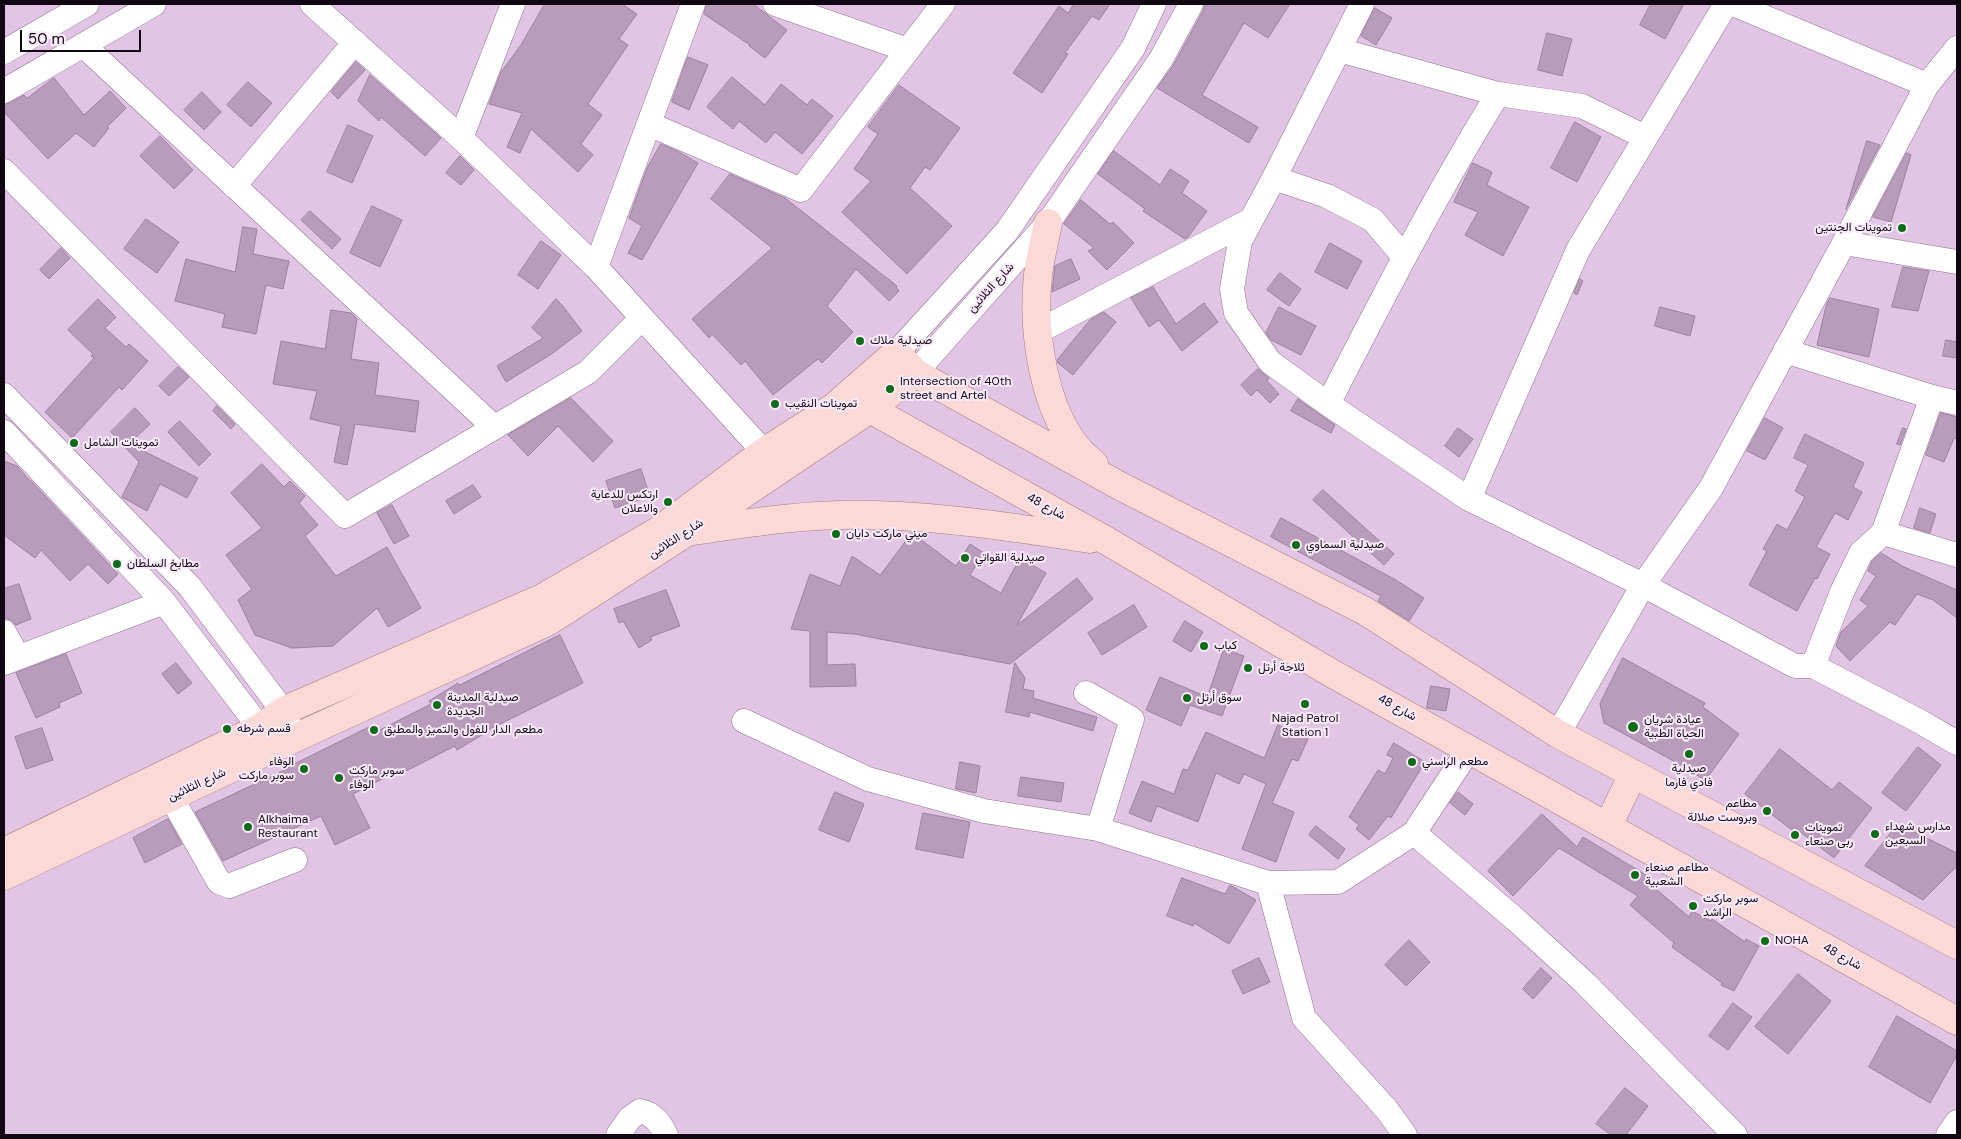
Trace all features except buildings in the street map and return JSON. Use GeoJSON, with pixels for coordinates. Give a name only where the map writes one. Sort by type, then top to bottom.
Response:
{"type":"FeatureCollection","features":[{"type":"Feature","properties":{"kind":"main road"},"geometry":{"type":"LineString","coordinates":[[1048,223],[1038,275],[1036,305],[1037,332],[1044,372],[1052,400],[1065,429],[1080,451],[1120,486]]}},
{"type":"Feature","properties":{"kind":"main road"},"geometry":{"type":"LineString","coordinates":[[898,352],[915,373],[1120,486],[1365,611],[1558,734],[1957,945]]}},
{"type":"Feature","properties":{"kind":"main road","name":"شارع الثلاثين"},"geometry":{"type":"LineString","coordinates":[[4,876],[171,797],[263,740],[283,711],[542,598],[658,531],[764,452],[834,407],[898,352]]}},
{"type":"Feature","properties":{"kind":"main road","name":"شارع الثلاثين"},"geometry":{"type":"LineString","coordinates":[[4,852],[263,740],[295,738],[549,621],[687,532],[870,409],[915,373]]}},
{"type":"Feature","properties":{"kind":"main road","name":"شارع 48"},"geometry":{"type":"LineString","coordinates":[[834,407],[870,409],[1107,541],[1334,674],[1470,748],[1957,1021]]}},
{"type":"Feature","properties":{"kind":"main road"},"geometry":{"type":"LineString","coordinates":[[687,532],[783,518],[874,515],[981,523],[1107,541]]}},
{"type":"Feature","properties":{"kind":"main road"},"geometry":{"type":"LineString","coordinates":[[1608,826],[1633,774]]}},
{"type":"Feature","properties":{"kind":"street"},"geometry":{"type":"LineString","coordinates":[[4,52],[87,4]]}},
{"type":"Feature","properties":{"kind":"street"},"geometry":{"type":"LineString","coordinates":[[4,92],[154,4]]}},
{"type":"Feature","properties":{"kind":"street"},"geometry":{"type":"LineString","coordinates":[[312,4],[461,138],[596,268],[764,452]]}},
{"type":"Feature","properties":{"kind":"street"},"geometry":{"type":"LineString","coordinates":[[461,138],[513,4]]}},
{"type":"Feature","properties":{"kind":"street"},"geometry":{"type":"LineString","coordinates":[[596,268],[693,4]]}},
{"type":"Feature","properties":{"kind":"street"},"geometry":{"type":"LineString","coordinates":[[775,4],[828,13],[908,50]]}},
{"type":"Feature","properties":{"kind":"street"},"geometry":{"type":"LineString","coordinates":[[648,124],[801,190],[942,4]]}},
{"type":"Feature","properties":{"kind":"street","name":"شارع الثلاثين"},"geometry":{"type":"LineString","coordinates":[[898,352],[1007,231],[1133,48],[1154,4]]}},
{"type":"Feature","properties":{"kind":"street","name":"شارع الثلاثين"},"geometry":{"type":"LineString","coordinates":[[915,373],[1048,223],[1161,59],[1191,4]]}},
{"type":"Feature","properties":{"kind":"street"},"geometry":{"type":"LineString","coordinates":[[1362,4],[1240,241],[1232,289],[1236,313],[1270,362],[1328,404],[1469,499],[1643,585],[1795,666],[1813,666],[1957,743]]}},
{"type":"Feature","properties":{"kind":"street"},"geometry":{"type":"LineString","coordinates":[[1469,499],[1578,250],[1726,4]]}},
{"type":"Feature","properties":{"kind":"street"},"geometry":{"type":"LineString","coordinates":[[1733,4],[1927,85]]}},
{"type":"Feature","properties":{"kind":"street"},"geometry":{"type":"LineString","coordinates":[[234,186],[355,42]]}},
{"type":"Feature","properties":{"kind":"street"},"geometry":{"type":"LineString","coordinates":[[82,45],[494,428]]}},
{"type":"Feature","properties":{"kind":"street"},"geometry":{"type":"LineString","coordinates":[[1558,734],[1643,585],[1711,488],[1927,85],[1957,48]]}},
{"type":"Feature","properties":{"kind":"street"},"geometry":{"type":"LineString","coordinates":[[1339,50],[1498,94],[1582,106],[1645,136]]}},
{"type":"Feature","properties":{"kind":"street"},"geometry":{"type":"LineString","coordinates":[[1328,404],[1404,257],[1470,138],[1498,94]]}},
{"type":"Feature","properties":{"kind":"street"},"geometry":{"type":"LineString","coordinates":[[4,171],[345,516],[588,372],[642,318]]}},
{"type":"Feature","properties":{"kind":"street"},"geometry":{"type":"LineString","coordinates":[[1274,178],[1327,196],[1373,220],[1404,257]]}},
{"type":"Feature","properties":{"kind":"street"},"geometry":{"type":"LineString","coordinates":[[1037,332],[1251,220]]}},
{"type":"Feature","properties":{"kind":"street"},"geometry":{"type":"LineString","coordinates":[[1844,243],[1957,262]]}},
{"type":"Feature","properties":{"kind":"street"},"geometry":{"type":"LineString","coordinates":[[1785,351],[1957,403]]}},
{"type":"Feature","properties":{"kind":"street"},"geometry":{"type":"LineString","coordinates":[[4,395],[190,587],[283,711],[295,738]]}},
{"type":"Feature","properties":{"kind":"street"},"geometry":{"type":"LineString","coordinates":[[1813,666],[1842,592],[1861,553],[1883,533],[1932,397]]}},
{"type":"Feature","properties":{"kind":"street"},"geometry":{"type":"LineString","coordinates":[[4,432],[164,602],[263,740]]}},
{"type":"Feature","properties":{"kind":"street"},"geometry":{"type":"LineString","coordinates":[[1883,533],[1957,555]]}},
{"type":"Feature","properties":{"kind":"street"},"geometry":{"type":"LineString","coordinates":[[4,632],[11,660],[164,602]]}},
{"type":"Feature","properties":{"kind":"street"},"geometry":{"type":"LineString","coordinates":[[1086,693],[1132,719],[1098,829]]}},
{"type":"Feature","properties":{"kind":"street"},"geometry":{"type":"LineString","coordinates":[[744,721],[868,779],[984,811],[1098,829],[1268,883],[1338,882],[1414,833],[1470,748]]}},
{"type":"Feature","properties":{"kind":"street"},"geometry":{"type":"LineString","coordinates":[[171,797],[219,882],[229,886],[295,860]]}},
{"type":"Feature","properties":{"kind":"street"},"geometry":{"type":"LineString","coordinates":[[1414,833],[1515,919],[1585,983],[1735,1135]]}},
{"type":"Feature","properties":{"kind":"street"},"geometry":{"type":"LineString","coordinates":[[1268,883],[1304,1018],[1387,1110],[1404,1135]]}},
{"type":"Feature","properties":{"kind":"street"},"geometry":{"type":"LineString","coordinates":[[618,1135],[630,1118],[640,1111],[648,1113],[660,1123],[666,1135]]}},
{"type":"Feature","properties":{"kind":"street"},"geometry":{"type":"LineString","coordinates":[[1948,1135],[1957,1122]]}},
{"type":"Feature","properties":{"kind":"place","name":"تموينات الجنتين"},"geometry":{"type":"Point","coordinates":[1902,228]}},
{"type":"Feature","properties":{"kind":"place","name":"صيدلية ملاك"},"geometry":{"type":"Point","coordinates":[860,341]}},
{"type":"Feature","properties":{"kind":"place","name":"Intersection of 40th street and Artel"},"geometry":{"type":"Point","coordinates":[890,389]}},
{"type":"Feature","properties":{"kind":"place","name":"تموينات النقيب"},"geometry":{"type":"Point","coordinates":[775,404]}},
{"type":"Feature","properties":{"kind":"place","name":"تموينات الشامل"},"geometry":{"type":"Point","coordinates":[74,443]}},
{"type":"Feature","properties":{"kind":"place","name":"ارتكس للدعاية والاعلان"},"geometry":{"type":"Point","coordinates":[668,502]}},
{"type":"Feature","properties":{"kind":"place","name":"ميني ماركت دايان"},"geometry":{"type":"Point","coordinates":[836,534]}},
{"type":"Feature","properties":{"kind":"place","name":"صيدلية السماوي"},"geometry":{"type":"Point","coordinates":[1296,545]}},
{"type":"Feature","properties":{"kind":"place","name":"صيدلية القواتي"},"geometry":{"type":"Point","coordinates":[965,558]}},
{"type":"Feature","properties":{"kind":"place","name":"مطابخ السلطان"},"geometry":{"type":"Point","coordinates":[117,564]}},
{"type":"Feature","properties":{"kind":"place","name":"كباب"},"geometry":{"type":"Point","coordinates":[1204,646]}},
{"type":"Feature","properties":{"kind":"place","name":"ثلاجة أرتل"},"geometry":{"type":"Point","coordinates":[1248,668]}},
{"type":"Feature","properties":{"kind":"place","name":"سوق أرتل"},"geometry":{"type":"Point","coordinates":[1187,698]}},
{"type":"Feature","properties":{"kind":"place","name":"Najad Patrol Station 1"},"geometry":{"type":"Point","coordinates":[1305,704]}},
{"type":"Feature","properties":{"kind":"place","name":"صيدلية المدينة الجديدة"},"geometry":{"type":"Point","coordinates":[437,705]}},
{"type":"Feature","properties":{"kind":"place","name":"عيادة شريان الحياة الطبية"},"geometry":{"type":"Point","coordinates":[1633,727]}},
{"type":"Feature","properties":{"kind":"place","name":"قسم شرطه"},"geometry":{"type":"Point","coordinates":[227,729]}},
{"type":"Feature","properties":{"kind":"place","name":"مطعم الدار للفول والتميز والمطبق"},"geometry":{"type":"Point","coordinates":[374,730]}},
{"type":"Feature","properties":{"kind":"place","name":"صيدلية فادي فارما"},"geometry":{"type":"Point","coordinates":[1689,754]}},
{"type":"Feature","properties":{"kind":"place","name":"مطعم الراسني"},"geometry":{"type":"Point","coordinates":[1412,762]}},
{"type":"Feature","properties":{"kind":"place","name":"الوفاء سوبر ماركت"},"geometry":{"type":"Point","coordinates":[304,769]}},
{"type":"Feature","properties":{"kind":"place","name":"سوبر ماركت الوفاء"},"geometry":{"type":"Point","coordinates":[339,778]}},
{"type":"Feature","properties":{"kind":"place","name":"مطاعم وبروست صلالة"},"geometry":{"type":"Point","coordinates":[1767,811]}},
{"type":"Feature","properties":{"kind":"place","name":"Alkhaima Restaurant"},"geometry":{"type":"Point","coordinates":[248,827]}},
{"type":"Feature","properties":{"kind":"place","name":"مدارس شهداء السبعين"},"geometry":{"type":"Point","coordinates":[1875,834]}},
{"type":"Feature","properties":{"kind":"place","name":"تموينات ربى صنعاء"},"geometry":{"type":"Point","coordinates":[1795,835]}},
{"type":"Feature","properties":{"kind":"place","name":"مطاعم صنعاء الشعبية"},"geometry":{"type":"Point","coordinates":[1635,875]}},
{"type":"Feature","properties":{"kind":"place","name":"سوبر ماركت الراشد"},"geometry":{"type":"Point","coordinates":[1693,906]}},
{"type":"Feature","properties":{"kind":"place","name":"NOHA"},"geometry":{"type":"Point","coordinates":[1765,941]}}]}
